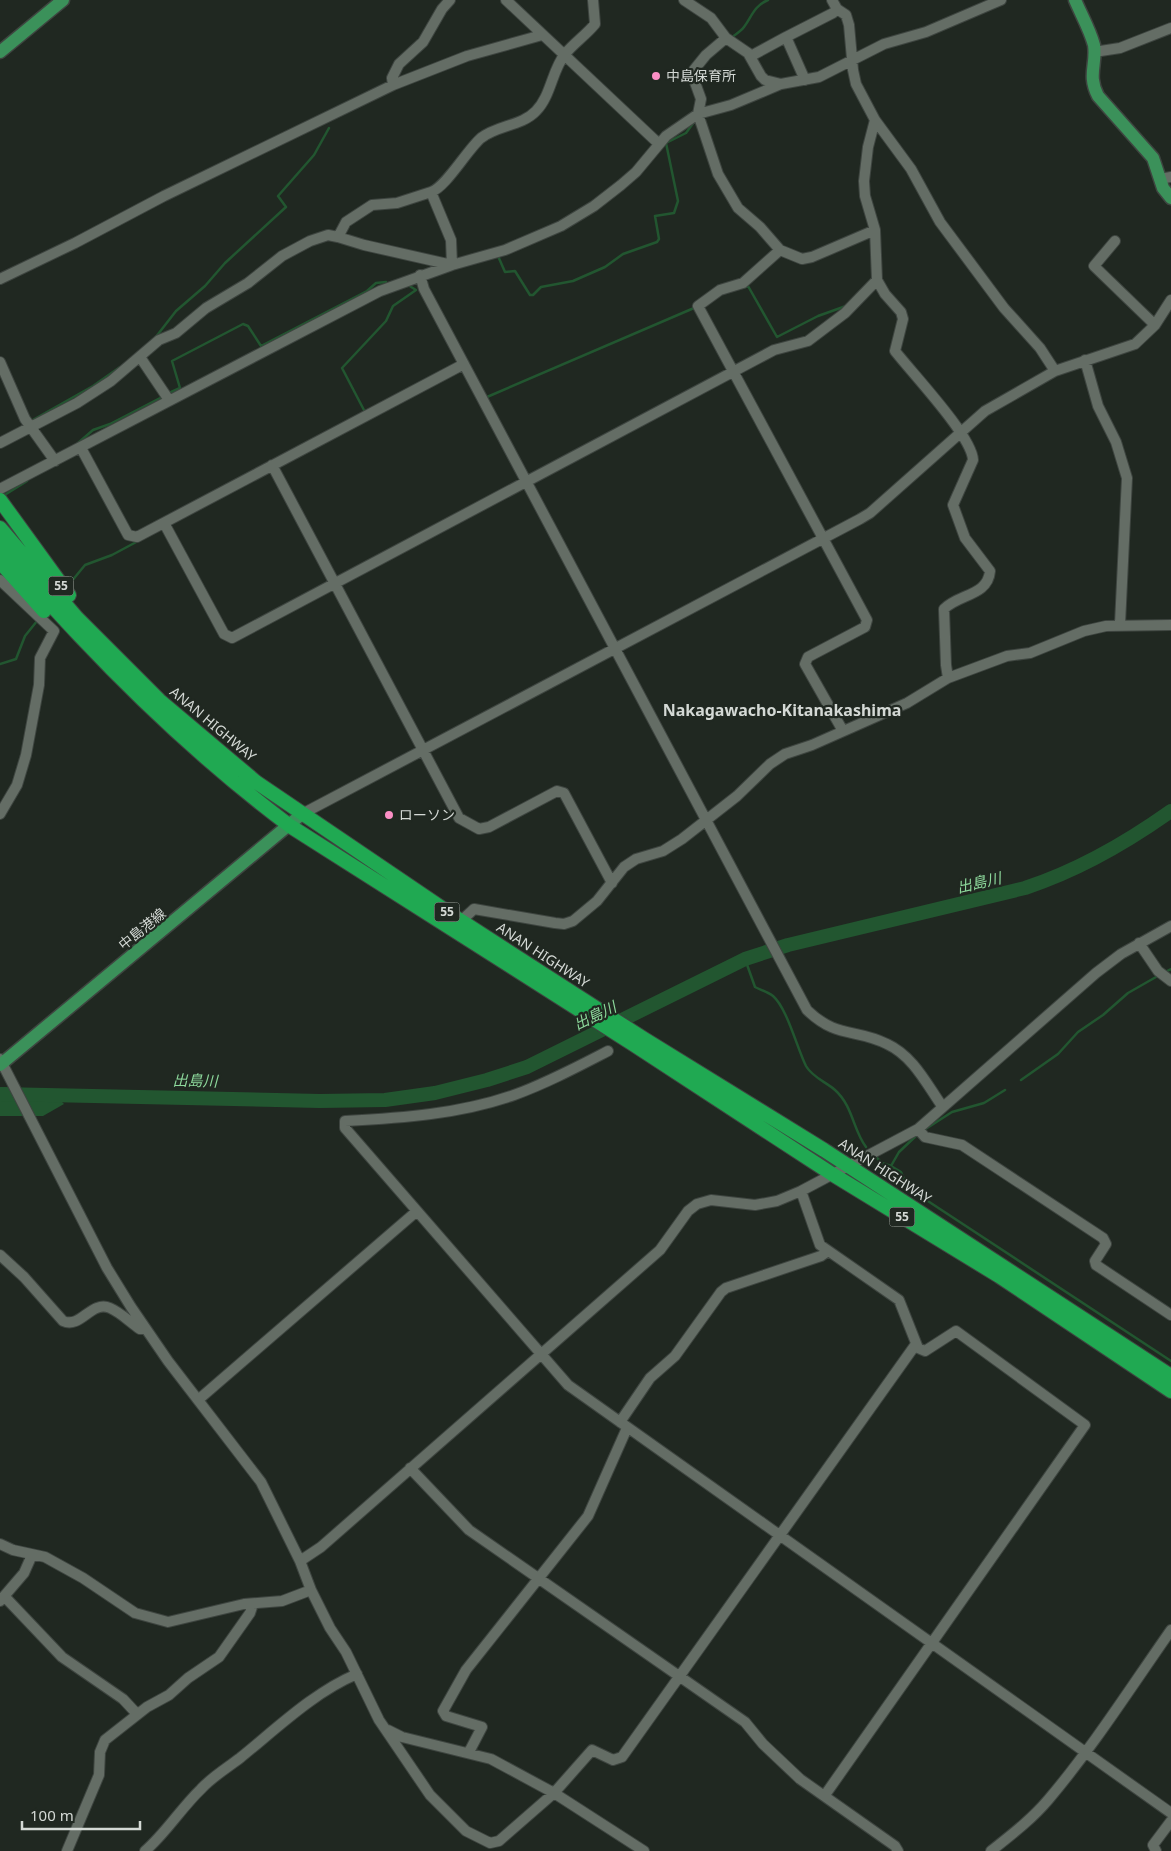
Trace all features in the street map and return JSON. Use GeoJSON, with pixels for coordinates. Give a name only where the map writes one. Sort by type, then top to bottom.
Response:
{"type":"FeatureCollection","features":[{"type":"Feature","properties":{"kind":"highway","name":"55"},"geometry":{"type":"LineString","coordinates":[[0,500],[123,673]]}},
{"type":"Feature","properties":{"kind":"highway","name":"ANAN HIGHWAY"},"geometry":{"type":"LineString","coordinates":[[0,528],[50,595]]}},
{"type":"Feature","properties":{"kind":"highway","name":"ANAN HIGHWAY"},"geometry":{"type":"LineString","coordinates":[[0,544],[123,673],[245,792],[290,826],[639,1041],[849,1166],[1171,1376]]}},
{"type":"Feature","properties":{"kind":"highway","name":"55"},"geometry":{"type":"LineString","coordinates":[[0,562],[46,613],[123,673]]}},
{"type":"Feature","properties":{"kind":"highway","name":"ANAN HIGHWAY"},"geometry":{"type":"LineString","coordinates":[[123,673],[159,700],[256,782],[590,1010]]}},
{"type":"Feature","properties":{"kind":"highway","name":"ANAN HIGHWAY"},"geometry":{"type":"LineString","coordinates":[[639,1041],[832,1174],[999,1276],[1171,1391]]}},
{"type":"Feature","properties":{"kind":"main road"},"geometry":{"type":"LineString","coordinates":[[0,52],[63,0]]}},
{"type":"Feature","properties":{"kind":"main road"},"geometry":{"type":"LineString","coordinates":[[1075,0],[1093,44],[1094,52],[1091,74],[1093,87],[1098,96],[1153,158],[1165,178],[1163,188],[1171,198]]}},
{"type":"Feature","properties":{"kind":"main road","name":"中島港線"},"geometry":{"type":"LineString","coordinates":[[1,1062],[290,826],[302,814]]}},
{"type":"Feature","properties":{"kind":"street"},"geometry":{"type":"LineString","coordinates":[[392,85],[392,78],[399,64],[423,42],[442,9],[450,0]]}},
{"type":"Feature","properties":{"kind":"street"},"geometry":{"type":"LineString","coordinates":[[506,0],[659,144]]}},
{"type":"Feature","properties":{"kind":"street"},"geometry":{"type":"LineString","coordinates":[[338,237],[346,222],[372,204],[396,203],[440,189],[451,172],[461,164],[482,137],[534,113],[542,105],[564,54],[595,24],[593,0]]}},
{"type":"Feature","properties":{"kind":"street"},"geometry":{"type":"LineString","coordinates":[[684,0],[711,18],[726,38],[751,56],[765,80],[781,84]]}},
{"type":"Feature","properties":{"kind":"street"},"geometry":{"type":"LineString","coordinates":[[0,489],[53,458],[81,448],[168,396],[380,290],[452,265],[505,250],[561,226],[594,206],[626,180],[650,157],[659,144],[698,114],[731,105],[781,84],[820,77],[884,44],[926,32],[1001,0]]}},
{"type":"Feature","properties":{"kind":"street"},"geometry":{"type":"LineString","coordinates":[[751,56],[834,8],[846,15],[849,25],[856,84],[875,120],[911,169],[940,222],[1004,308],[1040,348],[1055,371]]}},
{"type":"Feature","properties":{"kind":"street"},"geometry":{"type":"LineString","coordinates":[[1094,52],[1120,48],[1171,28]]}},
{"type":"Feature","properties":{"kind":"street"},"geometry":{"type":"LineString","coordinates":[[0,279],[75,243],[164,196],[392,85],[467,56],[542,35]]}},
{"type":"Feature","properties":{"kind":"street"},"geometry":{"type":"LineString","coordinates":[[786,37],[805,80]]}},
{"type":"Feature","properties":{"kind":"street"},"geometry":{"type":"LineString","coordinates":[[726,38],[706,55],[693,71],[693,77],[701,99],[698,114],[718,174],[738,208],[760,227],[780,250],[802,259],[812,257],[873,230]]}},
{"type":"Feature","properties":{"kind":"street"},"geometry":{"type":"LineString","coordinates":[[875,120],[868,147],[864,181],[865,196],[873,230],[877,280],[885,294],[901,312],[903,319],[895,352],[960,433],[972,454],[973,460],[953,505],[965,538],[990,571],[989,579],[984,587],[949,604],[944,609],[948,678]]}},
{"type":"Feature","properties":{"kind":"street"},"geometry":{"type":"LineString","coordinates":[[431,192],[451,240],[452,265]]}},
{"type":"Feature","properties":{"kind":"street"},"geometry":{"type":"LineString","coordinates":[[0,443],[28,424],[77,403],[111,381],[159,340],[176,333],[206,308],[248,283],[282,256],[310,242],[328,235],[452,265]]}},
{"type":"Feature","properties":{"kind":"street"},"geometry":{"type":"LineString","coordinates":[[1115,241],[1094,266],[1155,325]]}},
{"type":"Feature","properties":{"kind":"street"},"geometry":{"type":"LineString","coordinates":[[780,250],[743,282],[720,290],[698,306],[866,620],[865,627],[808,657],[806,664],[843,731]]}},
{"type":"Feature","properties":{"kind":"street"},"geometry":{"type":"LineString","coordinates":[[420,276],[424,289],[526,483],[780,964],[807,1010],[819,1022],[836,1030],[885,1042],[898,1050],[909,1059],[942,1106]]}},
{"type":"Feature","properties":{"kind":"street"},"geometry":{"type":"LineString","coordinates":[[165,525],[224,634],[232,638],[784,346],[808,341],[845,313],[877,280]]}},
{"type":"Feature","properties":{"kind":"street"},"geometry":{"type":"LineString","coordinates":[[302,814],[870,513],[985,412],[1055,371],[1135,344],[1155,325],[1171,300]]}},
{"type":"Feature","properties":{"kind":"street"},"geometry":{"type":"LineString","coordinates":[[140,357],[168,396]]}},
{"type":"Feature","properties":{"kind":"street"},"geometry":{"type":"LineString","coordinates":[[1085,360],[1098,406],[1116,442],[1127,478],[1120,624]]}},
{"type":"Feature","properties":{"kind":"street"},"geometry":{"type":"LineString","coordinates":[[0,362],[28,424],[53,458]]}},
{"type":"Feature","properties":{"kind":"street"},"geometry":{"type":"LineString","coordinates":[[81,448],[128,535],[136,537],[165,525],[274,468],[464,364]]}},
{"type":"Feature","properties":{"kind":"street"},"geometry":{"type":"LineString","coordinates":[[274,468],[459,818],[479,829],[489,827],[557,791],[564,793],[612,883]]}},
{"type":"Feature","properties":{"kind":"street"},"geometry":{"type":"LineString","coordinates":[[0,580],[54,631],[40,658],[39,685],[18,785],[0,814]]}},
{"type":"Feature","properties":{"kind":"street"},"geometry":{"type":"LineString","coordinates":[[462,921],[474,910],[564,924],[573,921],[597,902],[624,867],[636,859],[663,851],[737,796],[770,764],[785,754],[907,703],[948,678],[1007,656],[1030,653],[1084,631],[1120,624],[1171,626]]}},
{"type":"Feature","properties":{"kind":"street"},"geometry":{"type":"LineString","coordinates":[[300,1560],[321,1547],[660,1250],[688,1211],[697,1204],[711,1200],[754,1205],[777,1201],[801,1191],[918,1128],[1096,973],[1121,954],[1171,926]]}},
{"type":"Feature","properties":{"kind":"street"},"geometry":{"type":"LineString","coordinates":[[1139,943],[1158,971],[1171,981]]}},
{"type":"Feature","properties":{"kind":"street"},"geometry":{"type":"LineString","coordinates":[[608,1051],[562,1076],[514,1095],[471,1107],[427,1115],[345,1121],[345,1128],[568,1385],[1171,1813]]}},
{"type":"Feature","properties":{"kind":"street"},"geometry":{"type":"LineString","coordinates":[[1,1062],[107,1268],[146,1329],[261,1482],[300,1560],[311,1590],[357,1674],[373,1710],[388,1729],[430,1795],[466,1831],[490,1843],[499,1841],[554,1793],[592,1750],[612,1760],[622,1757],[916,1344]]}},
{"type":"Feature","properties":{"kind":"street"},"geometry":{"type":"LineString","coordinates":[[918,1128],[925,1137],[962,1145],[1103,1238],[1106,1244],[1095,1261],[1096,1265],[1170,1312]]}},
{"type":"Feature","properties":{"kind":"street"},"geometry":{"type":"LineString","coordinates":[[801,1191],[820,1245],[899,1300],[904,1307],[918,1348],[925,1351],[956,1331],[1085,1425],[825,1795]]}},
{"type":"Feature","properties":{"kind":"street"},"geometry":{"type":"LineString","coordinates":[[198,1400],[417,1211]]}},
{"type":"Feature","properties":{"kind":"street"},"geometry":{"type":"LineString","coordinates":[[469,1752],[482,1727],[446,1716],[443,1711],[466,1670],[588,1516],[624,1425],[650,1378],[675,1356],[720,1292],[726,1288],[828,1252]]}},
{"type":"Feature","properties":{"kind":"street"},"geometry":{"type":"LineString","coordinates":[[0,1254],[24,1277],[62,1321],[69,1324],[76,1322],[102,1306],[110,1308],[140,1329],[146,1329]]}},
{"type":"Feature","properties":{"kind":"street"},"geometry":{"type":"LineString","coordinates":[[410,1468],[459,1522],[678,1677],[745,1722],[763,1744],[800,1779],[895,1846],[898,1851]]}},
{"type":"Feature","properties":{"kind":"street"},"geometry":{"type":"LineString","coordinates":[[0,1544],[32,1555],[45,1557],[83,1578],[135,1613],[168,1622],[253,1604],[282,1601],[311,1590]]}},
{"type":"Feature","properties":{"kind":"street"},"geometry":{"type":"LineString","coordinates":[[32,1555],[24,1573],[2,1599],[62,1657],[123,1699],[137,1714]]}},
{"type":"Feature","properties":{"kind":"street"},"geometry":{"type":"LineString","coordinates":[[67,1851],[99,1775],[101,1745],[137,1714],[169,1695],[188,1678],[219,1657],[250,1614],[253,1604]]}},
{"type":"Feature","properties":{"kind":"street"},"geometry":{"type":"LineString","coordinates":[[991,1851],[1019,1829],[1048,1801],[1171,1630]]}},
{"type":"Feature","properties":{"kind":"street"},"geometry":{"type":"LineString","coordinates":[[145,1851],[158,1839],[179,1811],[203,1786],[336,1684],[357,1674]]}},
{"type":"Feature","properties":{"kind":"street"},"geometry":{"type":"LineString","coordinates":[[388,1729],[402,1737],[491,1758],[554,1793],[644,1851]]}},
{"type":"Feature","properties":{"kind":"street"},"geometry":{"type":"LineString","coordinates":[[1156,1851],[1154,1845],[1171,1821]]}},
{"type":"Feature","properties":{"kind":"shaded area"},"geometry":{"type":"Polygon","coordinates":[[[0,1087],[49,1089],[64,1104],[43,1116],[0,1116],[0,1087]]]}},
{"type":"Feature","properties":{"kind":"waterway"},"geometry":{"type":"LineString","coordinates":[[731,38],[743,28],[756,8],[768,0]]}},
{"type":"Feature","properties":{"kind":"waterway"},"geometry":{"type":"LineString","coordinates":[[856,93],[867,114]]}},
{"type":"Feature","properties":{"kind":"waterway"},"geometry":{"type":"LineString","coordinates":[[498,256],[505,272],[515,271],[530,295],[533,295],[541,287],[573,281],[605,267],[623,254],[657,242],[659,239],[655,216],[674,213],[678,201],[666,143],[686,133],[694,122]]}},
{"type":"Feature","properties":{"kind":"waterway"},"geometry":{"type":"LineString","coordinates":[[155,338],[176,311],[205,286],[225,263],[286,207],[278,196],[314,155],[329,128]]}},
{"type":"Feature","properties":{"kind":"waterway"},"geometry":{"type":"LineString","coordinates":[[169,393],[180,388],[172,361],[243,324],[248,326],[261,346],[367,291],[376,283],[386,282]]}},
{"type":"Feature","properties":{"kind":"waterway"},"geometry":{"type":"LineString","coordinates":[[365,412],[342,368],[386,321],[393,306],[416,290],[408,285]]}},
{"type":"Feature","properties":{"kind":"waterway"},"geometry":{"type":"LineString","coordinates":[[745,287],[748,286],[777,337],[818,316],[846,306]]}},
{"type":"Feature","properties":{"kind":"waterway"},"geometry":{"type":"LineString","coordinates":[[487,397],[694,308]]}},
{"type":"Feature","properties":{"kind":"waterway"},"geometry":{"type":"LineString","coordinates":[[31,421],[93,386],[120,367]]}},
{"type":"Feature","properties":{"kind":"waterway"},"geometry":{"type":"LineString","coordinates":[[78,443],[93,430],[110,424],[164,396]]}},
{"type":"Feature","properties":{"kind":"waterway"},"geometry":{"type":"LineString","coordinates":[[3,496],[27,481]]}},
{"type":"Feature","properties":{"kind":"waterway"},"geometry":{"type":"LineString","coordinates":[[71,582],[85,565],[112,555],[140,540]]}},
{"type":"Feature","properties":{"kind":"waterway"},"geometry":{"type":"LineString","coordinates":[[0,664],[16,659],[25,636],[37,621]]}},
{"type":"Feature","properties":{"kind":"waterway","name":"出島川"},"geometry":{"type":"LineString","coordinates":[[0,1094],[320,1101],[385,1100],[435,1093],[487,1080],[527,1067],[745,959],[788,945],[1025,888],[1044,881],[1101,855],[1171,811]]}},
{"type":"Feature","properties":{"kind":"waterway"},"geometry":{"type":"LineString","coordinates":[[745,959],[755,987],[773,996],[783,1009],[806,1066],[819,1079],[835,1090],[846,1103],[866,1147]]}},
{"type":"Feature","properties":{"kind":"waterway"},"geometry":{"type":"LineString","coordinates":[[1167,971],[1171,969]]}},
{"type":"Feature","properties":{"kind":"waterway"},"geometry":{"type":"LineString","coordinates":[[1021,1080],[1058,1054],[1078,1032],[1103,1015],[1128,993],[1156,977]]}},
{"type":"Feature","properties":{"kind":"waterway"},"geometry":{"type":"LineString","coordinates":[[924,1130],[952,1112],[984,1103],[1005,1090]]}},
{"type":"Feature","properties":{"kind":"waterway"},"geometry":{"type":"LineString","coordinates":[[877,1158],[882,1163],[891,1166],[899,1152],[918,1134]]}},
{"type":"Feature","properties":{"kind":"waterway"},"geometry":{"type":"LineString","coordinates":[[891,1166],[901,1172],[908,1188],[1171,1361]]}},
{"type":"Feature","properties":{"kind":"place","name":"中島保育所"},"geometry":{"type":"Point","coordinates":[656,76]}},
{"type":"Feature","properties":{"kind":"place","name":"ローソン"},"geometry":{"type":"Point","coordinates":[389,815]}},
{"type":"Feature","properties":{"kind":"district","name":"Nakagawacho-Kitanakashima"},"geometry":{"type":"Point","coordinates":[782,710]}}]}
